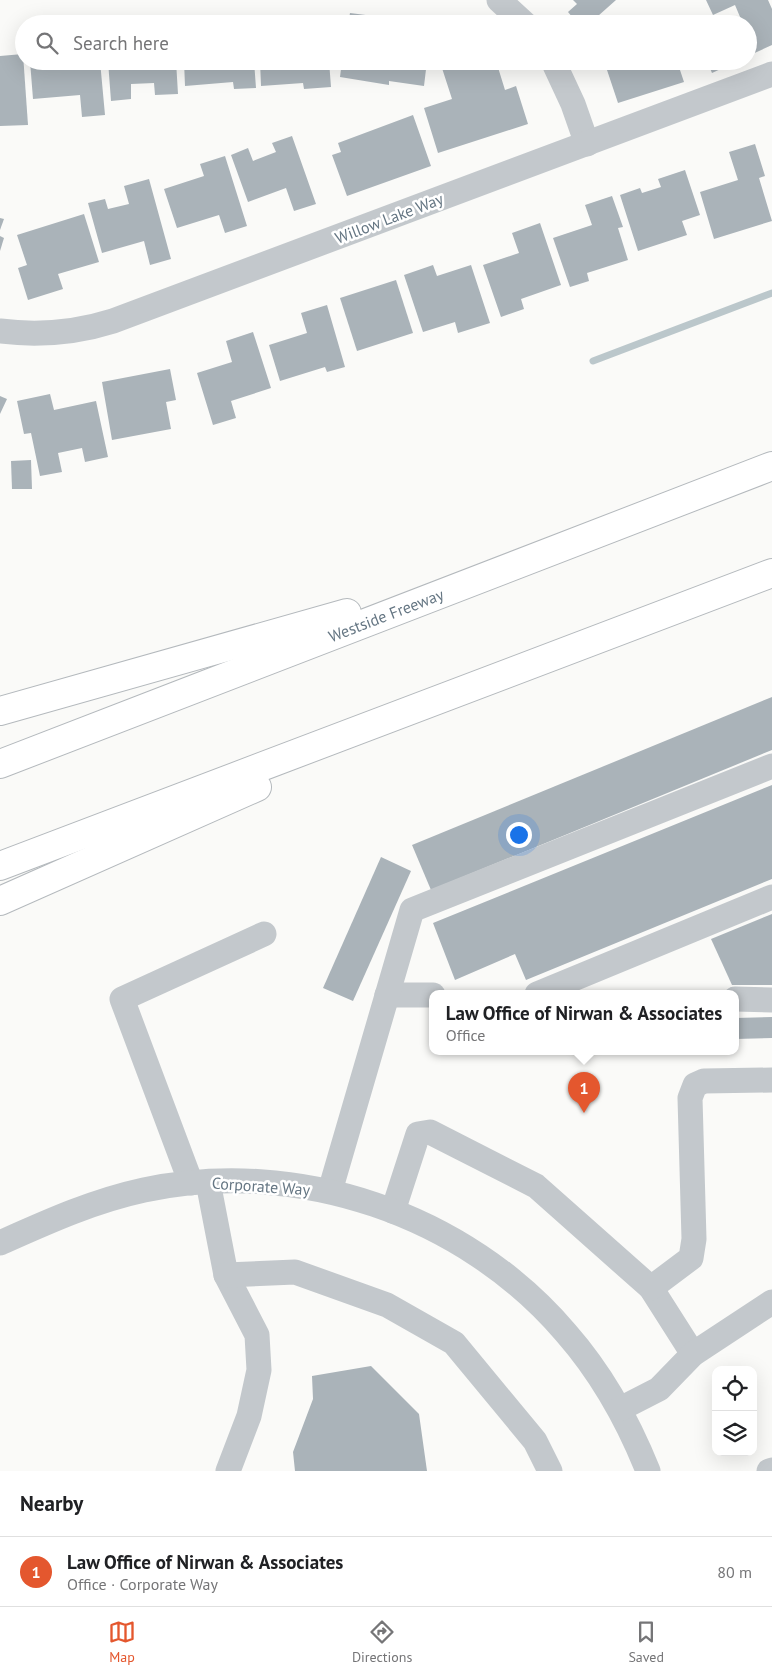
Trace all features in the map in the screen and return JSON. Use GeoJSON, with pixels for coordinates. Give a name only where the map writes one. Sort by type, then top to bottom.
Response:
{"type":"FeatureCollection","features":[{"type":"Feature","properties":{"kind":"highway","name":"Westside Freeway"},"geometry":{"type":"LineString","coordinates":[[0,764],[772,466]]}},
{"type":"Feature","properties":{"kind":"highway"},"geometry":{"type":"LineString","coordinates":[[0,711],[507,568]]}},
{"type":"Feature","properties":{"kind":"highway"},"geometry":{"type":"LineString","coordinates":[[0,866],[772,573]]}},
{"type":"Feature","properties":{"kind":"highway"},"geometry":{"type":"LineString","coordinates":[[0,901],[548,659]]}},
{"type":"Feature","properties":{"kind":"street"},"geometry":{"type":"LineString","coordinates":[[499,0],[515,15]]}},
{"type":"Feature","properties":{"kind":"street"},"geometry":{"type":"LineString","coordinates":[[557,70],[574,104],[587,144]]}},
{"type":"Feature","properties":{"kind":"street","name":"Willow Lake Way"},"geometry":{"type":"LineString","coordinates":[[0,331],[25,334],[56,334],[86,329],[113,321],[772,74]]}},
{"type":"Feature","properties":{"kind":"street"},"geometry":{"type":"LineString","coordinates":[[330,1191],[412,910],[772,766]]}},
{"type":"Feature","properties":{"kind":"street"},"geometry":{"type":"LineString","coordinates":[[548,990],[772,897]]}},
{"type":"Feature","properties":{"kind":"street"},"geometry":{"type":"LineString","coordinates":[[228,1471],[248,1416],[259,1370],[257,1335],[226,1275],[199,1183],[122,999],[264,934]]}},
{"type":"Feature","properties":{"kind":"street"},"geometry":{"type":"LineString","coordinates":[[387,995],[429,995]]}},
{"type":"Feature","properties":{"kind":"street"},"geometry":{"type":"LineString","coordinates":[[739,999],[772,1000]]}},
{"type":"Feature","properties":{"kind":"street"},"geometry":{"type":"LineString","coordinates":[[651,1288],[691,1258],[694,1239],[690,1098],[695,1085],[704,1081],[772,1080]]}},
{"type":"Feature","properties":{"kind":"street"},"geometry":{"type":"LineString","coordinates":[[393,1211],[418,1134],[430,1132],[536,1186],[651,1288],[693,1354]]}},
{"type":"Feature","properties":{"kind":"street","name":"Corporate Way"},"geometry":{"type":"LineString","coordinates":[[0,1243],[99,1202],[144,1190],[199,1183],[237,1181],[284,1184],[330,1191],[393,1211],[459,1243],[498,1269],[534,1299],[566,1333],[595,1370],[620,1409],[648,1471]]}},
{"type":"Feature","properties":{"kind":"street"},"geometry":{"type":"LineString","coordinates":[[226,1275],[295,1272],[387,1305],[454,1343],[535,1441],[550,1471]]}},
{"type":"Feature","properties":{"kind":"street"},"geometry":{"type":"LineString","coordinates":[[620,1409],[659,1389],[693,1354],[772,1302]]}},
{"type":"Feature","properties":{"kind":"building"},"geometry":{"type":"Polygon","coordinates":[[[573,0],[616,0],[599,15],[570,15],[568,12],[577,4],[573,0]]]}},
{"type":"Feature","properties":{"kind":"building"},"geometry":{"type":"Polygon","coordinates":[[[706,0],[768,0],[772,9],[772,45],[757,52],[757,15],[739,15],[735,5],[713,15],[706,0]]]}},
{"type":"Feature","properties":{"kind":"building"},"geometry":{"type":"Polygon","coordinates":[[[350,13],[366,15],[350,15],[350,13]]]}},
{"type":"Feature","properties":{"kind":"building"},"geometry":{"type":"Polygon","coordinates":[[[15,55],[15,70],[24,70],[28,125],[0,126],[0,56],[15,55]]]}},
{"type":"Feature","properties":{"kind":"building"},"geometry":{"type":"Polygon","coordinates":[[[31,70],[101,70],[105,115],[82,117],[80,95],[33,99],[31,70]]]}},
{"type":"Feature","properties":{"kind":"building"},"geometry":{"type":"Polygon","coordinates":[[[109,70],[177,70],[178,94],[155,95],[154,83],[131,84],[131,99],[111,101],[109,70]]]}},
{"type":"Feature","properties":{"kind":"building"},"geometry":{"type":"Polygon","coordinates":[[[184,70],[255,70],[256,88],[234,89],[233,82],[185,86],[184,70]]]}},
{"type":"Feature","properties":{"kind":"building"},"geometry":{"type":"Polygon","coordinates":[[[260,70],[330,70],[331,87],[304,89],[303,83],[261,86],[260,70]]]}},
{"type":"Feature","properties":{"kind":"building"},"geometry":{"type":"Polygon","coordinates":[[[341,70],[426,70],[424,86],[389,81],[389,85],[340,77],[341,70]]]}},
{"type":"Feature","properties":{"kind":"building"},"geometry":{"type":"Polygon","coordinates":[[[443,70],[499,70],[505,90],[516,86],[528,124],[438,153],[424,108],[452,99],[443,70]]]}},
{"type":"Feature","properties":{"kind":"building"},"geometry":{"type":"Polygon","coordinates":[[[607,70],[680,70],[684,82],[618,103],[607,70]]]}},
{"type":"Feature","properties":{"kind":"building"},"geometry":{"type":"Polygon","coordinates":[[[413,115],[431,166],[347,196],[332,155],[341,152],[338,143],[413,115]]]}},
{"type":"Feature","properties":{"kind":"building"},"geometry":{"type":"Polygon","coordinates":[[[292,136],[316,204],[294,211],[286,188],[248,202],[231,155],[248,148],[253,161],[276,152],[272,143],[292,136]]]}},
{"type":"Feature","properties":{"kind":"building"},"geometry":{"type":"Polygon","coordinates":[[[755,144],[765,176],[759,178],[772,221],[714,239],[700,192],[738,180],[729,152],[755,144]]]}},
{"type":"Feature","properties":{"kind":"building"},"geometry":{"type":"Polygon","coordinates":[[[225,156],[247,226],[225,233],[219,215],[177,228],[164,189],[204,176],[200,164],[225,156]]]}},
{"type":"Feature","properties":{"kind":"building"},"geometry":{"type":"Polygon","coordinates":[[[685,170],[700,215],[682,221],[687,235],[638,251],[620,195],[640,188],[642,193],[661,187],[658,179],[685,170]]]}},
{"type":"Feature","properties":{"kind":"building"},"geometry":{"type":"Polygon","coordinates":[[[149,179],[171,259],[150,265],[144,241],[102,253],[88,203],[105,199],[108,209],[129,204],[124,186],[149,179]]]}},
{"type":"Feature","properties":{"kind":"building"},"geometry":{"type":"Polygon","coordinates":[[[612,196],[623,227],[618,228],[628,260],[587,273],[589,281],[570,287],[553,238],[592,225],[585,205],[612,196]]]}},
{"type":"Feature","properties":{"kind":"building"},"geometry":{"type":"Polygon","coordinates":[[[84,214],[99,262],[58,274],[63,289],[28,300],[18,268],[27,265],[17,235],[84,214]]]}},
{"type":"Feature","properties":{"kind":"building"},"geometry":{"type":"Polygon","coordinates":[[[0,218],[4,219],[0,230],[0,218]]]}},
{"type":"Feature","properties":{"kind":"building"},"geometry":{"type":"Polygon","coordinates":[[[540,223],[561,285],[521,299],[524,309],[501,317],[483,265],[519,253],[512,233],[540,223]]]}},
{"type":"Feature","properties":{"kind":"building"},"geometry":{"type":"Polygon","coordinates":[[[0,236],[4,238],[0,251],[0,236]]]}},
{"type":"Feature","properties":{"kind":"building"},"geometry":{"type":"Polygon","coordinates":[[[433,265],[437,276],[471,265],[490,323],[458,333],[455,322],[423,332],[404,275],[433,265]]]}},
{"type":"Feature","properties":{"kind":"building"},"geometry":{"type":"Polygon","coordinates":[[[396,280],[413,333],[357,351],[340,298],[396,280]]]}},
{"type":"Feature","properties":{"kind":"building"},"geometry":{"type":"Polygon","coordinates":[[[327,305],[345,367],[327,372],[325,367],[280,381],[269,345],[307,333],[301,313],[327,305]]]}},
{"type":"Feature","properties":{"kind":"building"},"geometry":{"type":"Polygon","coordinates":[[[253,332],[271,388],[231,401],[236,418],[213,425],[197,373],[232,362],[226,341],[253,332]]]}},
{"type":"Feature","properties":{"kind":"building"},"geometry":{"type":"Polygon","coordinates":[[[170,369],[176,400],[166,402],[171,429],[112,440],[102,382],[170,369]]]}},
{"type":"Feature","properties":{"kind":"building"},"geometry":{"type":"Polygon","coordinates":[[[50,394],[54,410],[96,401],[108,457],[85,462],[82,448],[58,453],[62,472],[40,476],[31,433],[24,434],[17,401],[50,394]]]}},
{"type":"Feature","properties":{"kind":"building"},"geometry":{"type":"Polygon","coordinates":[[[0,396],[7,399],[0,414],[0,396]]]}},
{"type":"Feature","properties":{"kind":"building"},"geometry":{"type":"Polygon","coordinates":[[[31,460],[32,489],[12,489],[11,461],[31,460]]]}},
{"type":"Feature","properties":{"kind":"building"},"geometry":{"type":"Polygon","coordinates":[[[772,697],[772,750],[431,890],[412,845],[772,697]]]}},
{"type":"Feature","properties":{"kind":"building"},"geometry":{"type":"Polygon","coordinates":[[[772,785],[772,879],[526,980],[515,954],[455,980],[433,923],[772,785]]]}},
{"type":"Feature","properties":{"kind":"building"},"geometry":{"type":"Polygon","coordinates":[[[381,857],[411,871],[353,1001],[323,988],[381,857]]]}},
{"type":"Feature","properties":{"kind":"building"},"geometry":{"type":"Polygon","coordinates":[[[772,914],[772,985],[732,985],[711,939],[772,914]]]}},
{"type":"Feature","properties":{"kind":"building"},"geometry":{"type":"Polygon","coordinates":[[[772,1017],[772,1038],[739,1039],[739,1018],[772,1017]]]}},
{"type":"Feature","properties":{"kind":"building"},"geometry":{"type":"Polygon","coordinates":[[[371,1366],[419,1414],[427,1471],[295,1471],[293,1452],[313,1399],[312,1376],[371,1366]]]}},
{"type":"Feature","properties":{"kind":"waterway"},"geometry":{"type":"LineString","coordinates":[[593,361],[772,293]]}},
{"type":"Feature","properties":{"kind":"place","name":"Law Office of Nirwan & Associates"},"geometry":{"type":"Point","coordinates":[584,1113]}}]}
